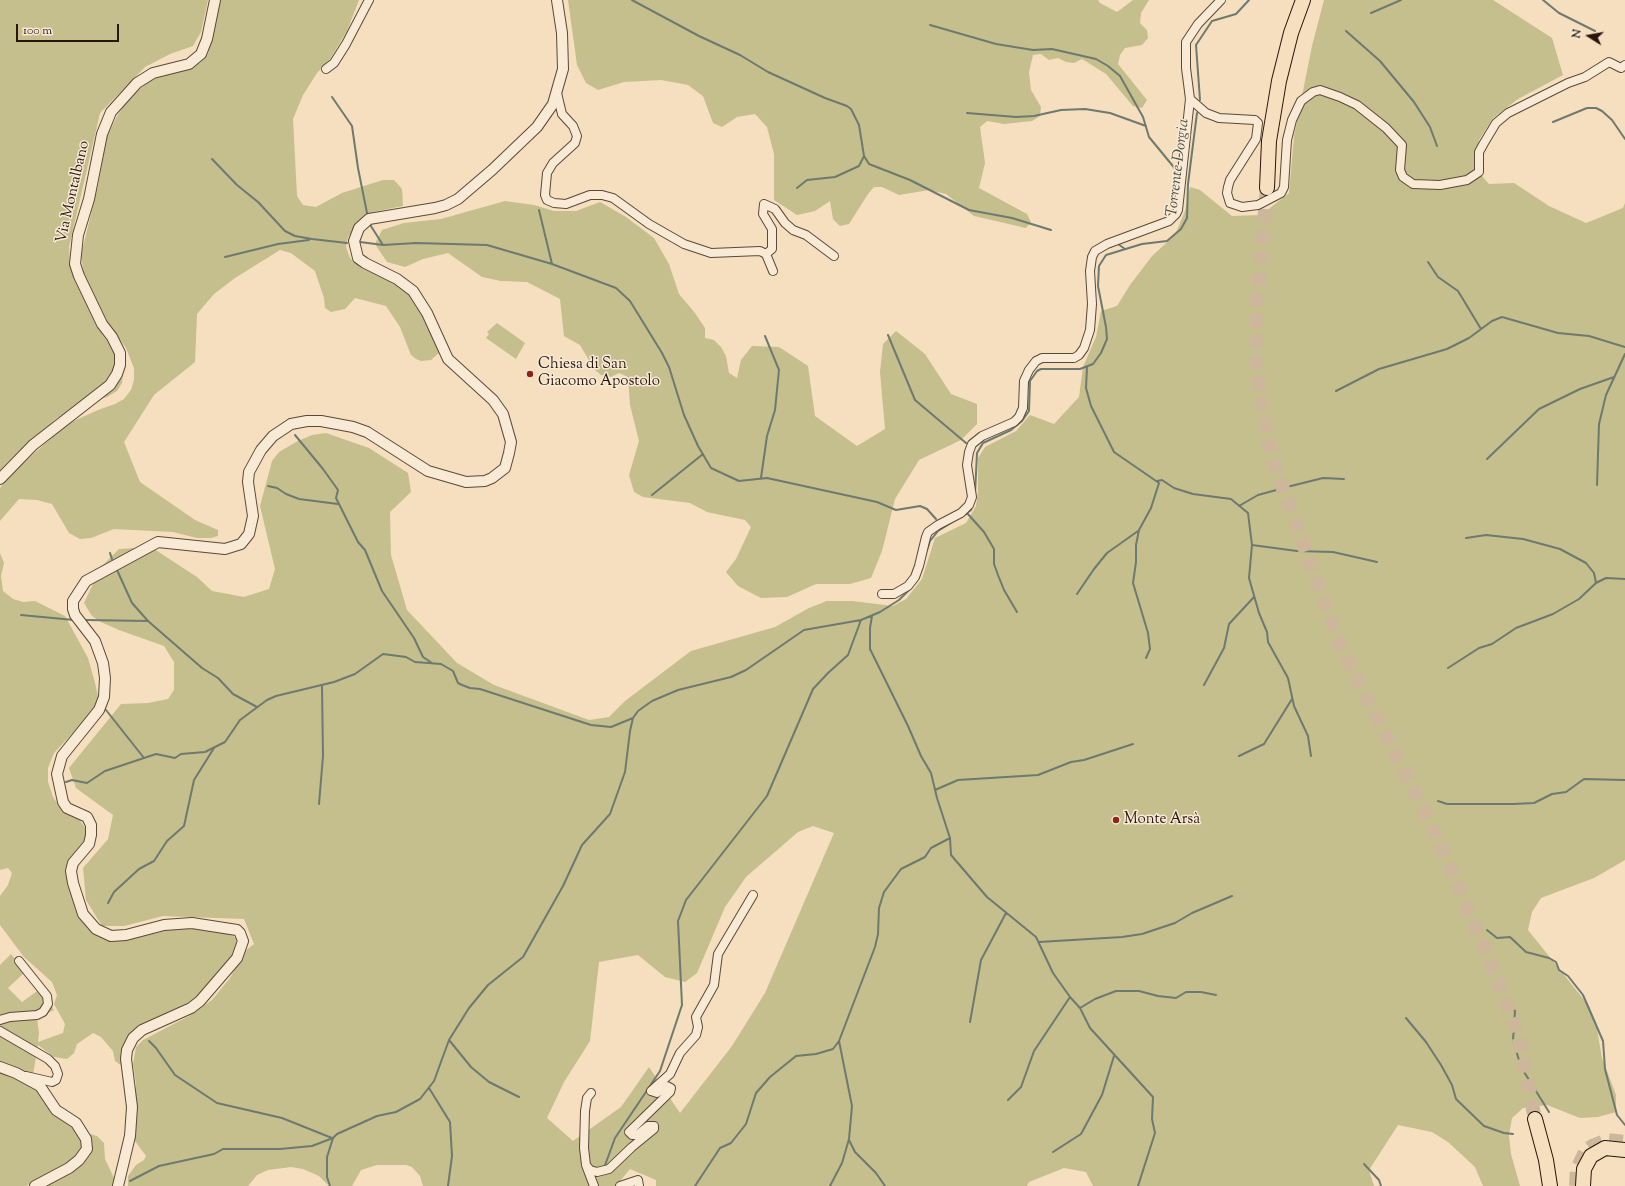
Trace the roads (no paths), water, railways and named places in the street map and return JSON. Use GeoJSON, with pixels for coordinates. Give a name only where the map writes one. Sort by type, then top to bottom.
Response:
{"type":"FeatureCollection","features":[{"type":"Feature","properties":{"kind":"highway"},"geometry":{"type":"LineString","coordinates":[[1267,188],[1269,141],[1278,81],[1291,33],[1303,0]]}},
{"type":"Feature","properties":{"kind":"highway"},"geometry":{"type":"LineString","coordinates":[[1536,1119],[1550,1186]]}},
{"type":"Feature","properties":{"kind":"highway"},"geometry":{"type":"LineString","coordinates":[[1583,1186],[1584,1169],[1591,1156],[1605,1148],[1625,1150]]}},
{"type":"Feature","properties":{"kind":"highway"},"geometry":{"type":"LineString","coordinates":[[1544,1152],[1552,1166],[1556,1186]]}},
{"type":"Feature","properties":{"kind":"highway"},"geometry":{"type":"LineString","coordinates":[[1544,1186],[1547,1166]]}},
{"type":"Feature","properties":{"kind":"street","name":"Via Montalbano"},"geometry":{"type":"LineString","coordinates":[[0,479],[33,445],[110,385],[117,374],[120,365],[120,352],[112,337],[102,324],[79,276],[75,264],[78,235],[89,199],[102,134],[111,112],[137,83],[153,73],[188,64],[201,54],[207,39],[215,0]]}},
{"type":"Feature","properties":{"kind":"street"},"geometry":{"type":"LineString","coordinates":[[326,69],[334,63],[346,44],[369,0]]}},
{"type":"Feature","properties":{"kind":"street"},"geometry":{"type":"LineString","coordinates":[[119,1184],[130,1136],[132,1107],[126,1059],[127,1050],[133,1038],[142,1030],[191,1008],[200,1001],[236,958],[243,941],[237,930],[192,923],[164,925],[126,935],[111,936],[96,929],[83,914],[73,883],[71,868],[89,844],[91,825],[87,817],[68,808],[63,802],[57,774],[62,756],[99,710],[104,697],[105,678],[103,663],[95,641],[75,615],[72,609],[73,601],[86,581],[158,542],[225,548],[241,544],[249,534],[253,516],[248,482],[249,472],[261,450],[274,436],[290,424],[307,420],[353,427],[367,432],[428,471],[461,481],[485,481],[492,478],[505,468],[510,442],[503,414],[493,400],[448,359],[427,313],[413,291],[397,279],[361,260],[356,253],[354,241],[359,228],[369,219],[446,206],[458,199],[537,128],[546,116],[557,93],[562,75],[564,50],[557,0]]}},
{"type":"Feature","properties":{"kind":"street"},"geometry":{"type":"LineString","coordinates":[[882,594],[894,594],[908,586],[915,577],[928,532],[960,513],[969,505],[972,497],[967,465],[972,444],[982,436],[1014,422],[1019,417],[1023,408],[1024,381],[1029,370],[1036,361],[1042,358],[1074,358],[1079,355],[1084,348],[1090,330],[1090,271],[1092,257],[1095,251],[1107,244],[1169,221],[1176,214],[1190,100],[1186,68],[1186,42],[1198,24],[1221,0]]}},
{"type":"Feature","properties":{"kind":"street"},"geometry":{"type":"LineString","coordinates":[[1190,100],[1206,113],[1219,118],[1255,120],[1258,123],[1256,139],[1230,180],[1228,187],[1227,193],[1230,203],[1242,207],[1258,205],[1281,193],[1284,187],[1287,140],[1292,120],[1301,101],[1313,92],[1320,90],[1340,96],[1357,106],[1386,128],[1402,145],[1400,170],[1403,176],[1413,184],[1440,185],[1467,180],[1479,172],[1479,152],[1496,122],[1508,113],[1568,83],[1585,77],[1610,62],[1621,68],[1625,65]]}},
{"type":"Feature","properties":{"kind":"street"},"geometry":{"type":"LineString","coordinates":[[557,93],[562,114],[573,126],[576,136],[575,143],[552,163],[547,173],[545,195],[547,200],[554,203],[566,204],[590,195],[602,195],[613,198],[649,224],[684,244],[711,253],[749,250],[760,251],[766,254],[773,271]]}},
{"type":"Feature","properties":{"kind":"street"},"geometry":{"type":"LineString","coordinates":[[766,254],[772,249],[772,230],[763,214],[764,204],[775,209],[785,223],[793,230],[806,235],[834,256]]}},
{"type":"Feature","properties":{"kind":"street"},"geometry":{"type":"LineString","coordinates":[[586,1166],[590,1170],[597,1172],[609,1169],[654,1129],[654,1126],[648,1126],[637,1135],[632,1135],[629,1132],[670,1092],[669,1086],[657,1093],[651,1091],[670,1074],[680,1053],[696,1035],[698,1027],[696,1017],[714,985],[718,954],[753,895]]}},
{"type":"Feature","properties":{"kind":"street"},"geometry":{"type":"LineString","coordinates":[[0,1020],[10,1017],[38,1015],[46,1009],[48,998],[19,961]]}},
{"type":"Feature","properties":{"kind":"street"},"geometry":{"type":"LineString","coordinates":[[0,1031],[48,1059],[55,1066],[58,1074],[56,1080],[52,1082],[20,1075]]}},
{"type":"Feature","properties":{"kind":"street"},"geometry":{"type":"LineString","coordinates":[[0,1067],[20,1075],[40,1086],[56,1110],[76,1123],[86,1140],[87,1150],[79,1160],[69,1168],[35,1186]]}},
{"type":"Feature","properties":{"kind":"street"},"geometry":{"type":"LineString","coordinates":[[591,1093],[587,1098],[585,1111],[584,1148],[586,1166],[594,1186]]}},
{"type":"Feature","properties":{"kind":"street"},"geometry":{"type":"LineString","coordinates":[[620,1186],[638,1180],[640,1186]]}},
{"type":"Feature","properties":{"kind":"waterway"},"geometry":{"type":"LineString","coordinates":[[632,0],[699,36],[740,55],[768,72],[825,98],[847,106],[851,109],[859,125],[864,156],[869,164],[910,180],[969,210],[1012,218],[1051,230]]}},
{"type":"Feature","properties":{"kind":"waterway","name":"Torrente Dorgia"},"geometry":{"type":"LineString","coordinates":[[1200,100],[1196,45],[1212,21],[1236,14],[1249,0]]}},
{"type":"Feature","properties":{"kind":"waterway"},"geometry":{"type":"LineString","coordinates":[[1371,13],[1401,0]]}},
{"type":"Feature","properties":{"kind":"waterway"},"geometry":{"type":"LineString","coordinates":[[1543,0],[1559,13],[1595,31]]}},
{"type":"Feature","properties":{"kind":"waterway"},"geometry":{"type":"LineString","coordinates":[[930,25],[996,44],[1033,50],[1052,49],[1096,59],[1108,66],[1120,76],[1143,117],[1149,137],[1177,171]]}},
{"type":"Feature","properties":{"kind":"waterway"},"geometry":{"type":"LineString","coordinates":[[1346,31],[1380,61],[1414,102],[1430,127],[1437,146]]}},
{"type":"Feature","properties":{"kind":"waterway"},"geometry":{"type":"LineString","coordinates":[[332,97],[352,126],[358,168],[367,213]]}},
{"type":"Feature","properties":{"kind":"waterway"},"geometry":{"type":"LineString","coordinates":[[1553,122],[1587,108],[1596,108],[1612,120],[1625,139]]}},
{"type":"Feature","properties":{"kind":"waterway"},"geometry":{"type":"LineString","coordinates":[[967,113],[1016,117],[1034,116],[1061,110],[1085,109],[1110,113],[1146,126]]}},
{"type":"Feature","properties":{"kind":"waterway","name":"Torrente Dorgia"},"geometry":{"type":"LineString","coordinates":[[975,494],[977,453],[983,443],[1011,430],[1022,421],[1029,411],[1030,381],[1037,371],[1041,369],[1080,369],[1093,364],[1101,353],[1107,339],[1098,286],[1099,266],[1106,255],[1142,244],[1167,241],[1181,229],[1187,218],[1188,184],[1197,113]]}},
{"type":"Feature","properties":{"kind":"waterway"},"geometry":{"type":"LineString","coordinates":[[797,188],[807,180],[835,177],[859,166],[864,156]]}},
{"type":"Feature","properties":{"kind":"waterway"},"geometry":{"type":"LineString","coordinates":[[212,159],[237,185],[258,202],[285,231],[295,236],[347,243]]}},
{"type":"Feature","properties":{"kind":"waterway"},"geometry":{"type":"LineString","coordinates":[[539,210],[552,264]]}},
{"type":"Feature","properties":{"kind":"waterway"},"geometry":{"type":"LineString","coordinates":[[369,223],[383,245]]}},
{"type":"Feature","properties":{"kind":"waterway"},"geometry":{"type":"LineString","coordinates":[[225,257],[278,244],[309,240]]}},
{"type":"Feature","properties":{"kind":"waterway"},"geometry":{"type":"LineString","coordinates":[[360,242],[383,245],[416,243],[487,245],[552,264],[616,288],[630,301],[662,353],[669,367],[684,415],[698,446],[711,468],[739,481],[767,478],[877,502],[896,510],[920,506],[927,509],[936,519]]}},
{"type":"Feature","properties":{"kind":"waterway","name":"Torrente Dorgia"},"geometry":{"type":"LineString","coordinates":[[1118,244],[1125,249]]}},
{"type":"Feature","properties":{"kind":"waterway"},"geometry":{"type":"LineString","coordinates":[[1428,262],[1438,277],[1458,291],[1481,329]]}},
{"type":"Feature","properties":{"kind":"waterway"},"geometry":{"type":"LineString","coordinates":[[1336,391],[1379,369],[1447,349],[1469,338],[1492,321],[1502,317],[1558,333],[1589,336],[1625,347]]}},
{"type":"Feature","properties":{"kind":"waterway"},"geometry":{"type":"LineString","coordinates":[[888,335],[915,400],[966,443]]}},
{"type":"Feature","properties":{"kind":"waterway"},"geometry":{"type":"LineString","coordinates":[[761,478],[767,436],[775,410],[779,370],[765,336]]}},
{"type":"Feature","properties":{"kind":"waterway"},"geometry":{"type":"LineString","coordinates":[[1597,485],[1599,424],[1606,395],[1625,354]]}},
{"type":"Feature","properties":{"kind":"waterway"},"geometry":{"type":"LineString","coordinates":[[1087,367],[1086,388],[1091,406],[1114,452],[1159,483],[1151,508],[1139,530],[1136,545],[1136,562],[1133,583],[1148,633],[1150,649],[1146,658]]}},
{"type":"Feature","properties":{"kind":"waterway"},"geometry":{"type":"LineString","coordinates":[[1487,459],[1539,409],[1580,389],[1614,377]]}},
{"type":"Feature","properties":{"kind":"waterway"},"geometry":{"type":"LineString","coordinates":[[295,435],[338,490],[336,498],[358,542],[365,550],[382,591],[414,638],[423,657],[432,663]]}},
{"type":"Feature","properties":{"kind":"waterway"},"geometry":{"type":"LineString","coordinates":[[652,495],[703,454]]}},
{"type":"Feature","properties":{"kind":"waterway"},"geometry":{"type":"LineString","coordinates":[[1239,506],[1258,495],[1291,486],[1323,478],[1344,479]]}},
{"type":"Feature","properties":{"kind":"waterway"},"geometry":{"type":"LineString","coordinates":[[1157,481],[1162,480],[1174,488],[1193,494],[1231,499],[1248,513],[1252,545],[1249,578],[1259,613],[1267,632],[1268,642],[1288,678],[1294,706],[1308,736],[1311,756]]}},
{"type":"Feature","properties":{"kind":"waterway"},"geometry":{"type":"LineString","coordinates":[[268,486],[277,488],[286,494],[299,499],[338,504]]}},
{"type":"Feature","properties":{"kind":"waterway","name":"Torrente Dorgia"},"geometry":{"type":"LineString","coordinates":[[963,516],[971,510],[972,506]]}},
{"type":"Feature","properties":{"kind":"waterway"},"geometry":{"type":"LineString","coordinates":[[967,513],[984,532],[994,549],[994,564],[998,575],[1004,590],[1017,612]]}},
{"type":"Feature","properties":{"kind":"waterway","name":"Torrente Dorgia"},"geometry":{"type":"LineString","coordinates":[[927,550],[930,541],[938,531],[954,521]]}},
{"type":"Feature","properties":{"kind":"waterway"},"geometry":{"type":"LineString","coordinates":[[1077,594],[1107,553],[1138,531]]}},
{"type":"Feature","properties":{"kind":"waterway"},"geometry":{"type":"LineString","coordinates":[[1466,538],[1486,535],[1523,539],[1560,549],[1586,563],[1594,573],[1596,583]]}},
{"type":"Feature","properties":{"kind":"waterway"},"geometry":{"type":"LineString","coordinates":[[1252,545],[1297,551],[1333,552],[1377,562]]}},
{"type":"Feature","properties":{"kind":"waterway"},"geometry":{"type":"LineString","coordinates":[[110,553],[112,559]]}},
{"type":"Feature","properties":{"kind":"waterway"},"geometry":{"type":"LineString","coordinates":[[117,570],[132,603],[148,621],[202,668],[218,678],[233,694],[257,707]]}},
{"type":"Feature","properties":{"kind":"waterway"},"geometry":{"type":"LineString","coordinates":[[1448,668],[1479,648],[1492,644],[1516,628],[1553,614],[1579,599],[1596,583],[1606,578],[1625,579]]}},
{"type":"Feature","properties":{"kind":"waterway"},"geometry":{"type":"LineString","coordinates":[[130,1181],[159,1166],[214,1154],[223,1149],[280,1149],[312,1146],[333,1138],[337,1134],[377,1116],[396,1112],[420,1099],[434,1081],[449,1040],[469,1008],[488,985],[523,957],[563,886],[582,845],[610,814],[625,772],[630,731],[633,718],[638,711],[652,701],[678,690],[731,677],[746,670],[804,630],[861,620],[880,612],[899,600],[910,589]]}},
{"type":"Feature","properties":{"kind":"waterway"},"geometry":{"type":"LineString","coordinates":[[1204,685],[1224,648],[1229,624],[1254,597]]}},
{"type":"Feature","properties":{"kind":"waterway"},"geometry":{"type":"LineString","coordinates":[[21,615],[74,620]]}},
{"type":"Feature","properties":{"kind":"waterway"},"geometry":{"type":"LineString","coordinates":[[872,616],[870,628],[870,649],[921,756],[931,773],[937,798],[950,838],[951,855],[987,897],[1036,937],[1053,973],[1080,1008],[1090,1028],[1153,1097],[1152,1119],[1155,1133],[1138,1186]]}},
{"type":"Feature","properties":{"kind":"waterway"},"geometry":{"type":"LineString","coordinates":[[86,620],[148,621]]}},
{"type":"Feature","properties":{"kind":"waterway"},"geometry":{"type":"LineString","coordinates":[[604,1168],[615,1138],[660,1071],[682,1005],[678,921],[686,900],[767,796],[813,689],[848,655],[861,620]]}},
{"type":"Feature","properties":{"kind":"waterway"},"geometry":{"type":"LineString","coordinates":[[66,782],[72,780],[87,783],[105,771],[156,754],[175,758],[181,754],[205,752],[225,742],[240,720],[267,700],[276,696],[334,682],[355,674],[383,654],[406,657],[415,662],[441,664],[453,671],[458,683],[462,685],[480,689],[591,725],[611,727],[633,718]]}},
{"type":"Feature","properties":{"kind":"waterway"},"geometry":{"type":"LineString","coordinates":[[319,804],[323,756],[322,686]]}},
{"type":"Feature","properties":{"kind":"waterway"},"geometry":{"type":"LineString","coordinates":[[1239,756],[1264,744],[1292,699]]}},
{"type":"Feature","properties":{"kind":"waterway"},"geometry":{"type":"LineString","coordinates":[[106,710],[144,758]]}},
{"type":"Feature","properties":{"kind":"waterway"},"geometry":{"type":"LineString","coordinates":[[935,790],[958,780],[1038,775],[1071,762],[1084,760],[1133,744]]}},
{"type":"Feature","properties":{"kind":"waterway"},"geometry":{"type":"LineString","coordinates":[[108,903],[114,892],[139,869],[154,861],[167,841],[184,826],[194,780],[214,748]]}},
{"type":"Feature","properties":{"kind":"waterway"},"geometry":{"type":"LineString","coordinates":[[1438,801],[1447,804],[1534,803],[1552,794],[1566,792],[1584,779],[1625,780]]}},
{"type":"Feature","properties":{"kind":"waterway"},"geometry":{"type":"LineString","coordinates":[[695,1186],[720,1148],[731,1143],[746,1124],[756,1093],[770,1077],[796,1056],[816,1054],[833,1049],[839,1041],[875,947],[878,934],[879,908],[884,892],[901,869],[925,857],[931,848],[950,838]]}},
{"type":"Feature","properties":{"kind":"waterway"},"geometry":{"type":"LineString","coordinates":[[1039,942],[1122,937],[1142,934],[1175,923],[1192,913],[1232,896]]}},
{"type":"Feature","properties":{"kind":"waterway"},"geometry":{"type":"LineString","coordinates":[[970,1022],[981,960],[1006,913]]}},
{"type":"Feature","properties":{"kind":"waterway"},"geometry":{"type":"LineString","coordinates":[[1487,930],[1497,938],[1510,937],[1526,952],[1549,958],[1556,962],[1559,970],[1568,976],[1583,995],[1603,1041],[1605,1069],[1617,1115],[1625,1125]]}},
{"type":"Feature","properties":{"kind":"waterway"},"geometry":{"type":"LineString","coordinates":[[1080,1008],[1095,999],[1116,991],[1139,991],[1158,996],[1176,998],[1186,992],[1201,992],[1216,995]]}},
{"type":"Feature","properties":{"kind":"waterway"},"geometry":{"type":"LineString","coordinates":[[1008,1100],[1021,1087],[1034,1051],[1070,997]]}},
{"type":"Feature","properties":{"kind":"waterway"},"geometry":{"type":"LineString","coordinates":[[1510,999],[1515,1011],[1513,1040],[1521,1067],[1549,1112]]}},
{"type":"Feature","properties":{"kind":"waterway"},"geometry":{"type":"LineString","coordinates":[[1406,1018],[1426,1042],[1441,1065],[1452,1085],[1456,1099],[1484,1126],[1504,1133],[1513,1134]]}},
{"type":"Feature","properties":{"kind":"waterway"},"geometry":{"type":"LineString","coordinates":[[449,1040],[471,1067],[489,1082],[519,1097]]}},
{"type":"Feature","properties":{"kind":"waterway"},"geometry":{"type":"LineString","coordinates":[[149,1041],[156,1048],[175,1075],[217,1103],[282,1118],[332,1138]]}},
{"type":"Feature","properties":{"kind":"waterway"},"geometry":{"type":"LineString","coordinates":[[830,1186],[842,1163],[849,1139],[852,1106],[839,1041]]}},
{"type":"Feature","properties":{"kind":"waterway"},"geometry":{"type":"LineString","coordinates":[[1053,1152],[1081,1134],[1102,1095],[1114,1056]]}},
{"type":"Feature","properties":{"kind":"waterway"},"geometry":{"type":"LineString","coordinates":[[429,1088],[450,1122],[452,1156],[448,1186]]}},
{"type":"Feature","properties":{"kind":"waterway"},"geometry":{"type":"LineString","coordinates":[[330,1186],[327,1177],[327,1157],[333,1138]]}},
{"type":"Feature","properties":{"kind":"waterway"},"geometry":{"type":"LineString","coordinates":[[849,1140],[855,1152],[876,1173],[885,1186]]}},
{"type":"Feature","properties":{"kind":"waterway"},"geometry":{"type":"LineString","coordinates":[[1364,1164],[1379,1180],[1381,1186]]}},
{"type":"Feature","properties":{"kind":"tunnel"},"geometry":{"type":"LineString","coordinates":[[1267,188],[1257,304],[1257,372],[1265,425],[1275,467],[1340,645],[1434,831],[1489,958],[1518,1034],[1535,1119]]}},
{"type":"Feature","properties":{"kind":"tunnel"},"geometry":{"type":"LineString","coordinates":[[1576,1186],[1577,1169],[1585,1152],[1592,1146],[1608,1140],[1625,1142]]}},
{"type":"Feature","properties":{"kind":"place","name":"Chiesa di San Giacomo Apostolo"},"geometry":{"type":"Point","coordinates":[530,374]}},
{"type":"Feature","properties":{"kind":"place","name":"Monte Arsà"},"geometry":{"type":"Point","coordinates":[1116,820]}}]}
